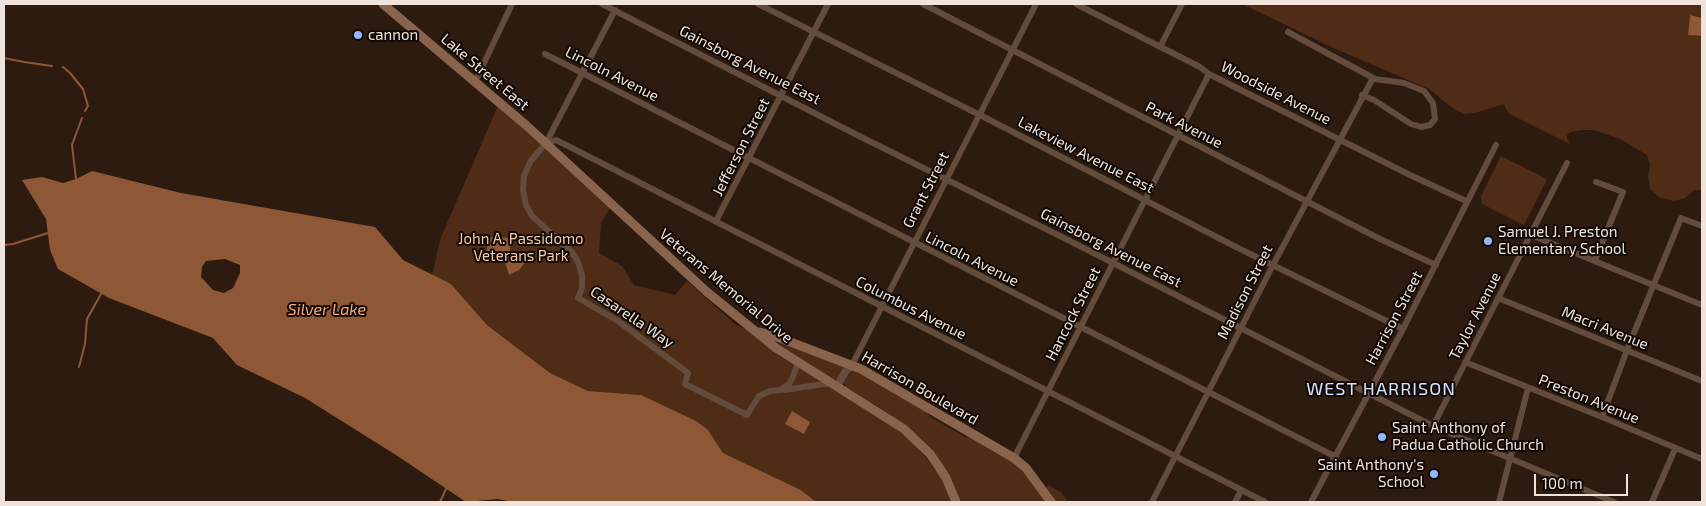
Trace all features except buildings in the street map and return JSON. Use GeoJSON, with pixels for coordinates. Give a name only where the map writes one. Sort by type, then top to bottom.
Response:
{"type":"FeatureCollection","features":[{"type":"Feature","properties":{"kind":"main road","name":"Lake Street East"},"geometry":{"type":"LineString","coordinates":[[383,4],[546,143]]}},
{"type":"Feature","properties":{"kind":"main road","name":"Veterans Memorial Drive"},"geometry":{"type":"LineString","coordinates":[[546,143],[707,292],[776,348],[882,414],[917,441],[939,467],[956,502]]}},
{"type":"Feature","properties":{"kind":"main road","name":"Harrison Boulevard"},"geometry":{"type":"LineString","coordinates":[[754,330],[861,369],[1014,458],[1026,468],[1051,502]]}},
{"type":"Feature","properties":{"kind":"street"},"geometry":{"type":"LineString","coordinates":[[475,82],[512,4]]}},
{"type":"Feature","properties":{"kind":"street","name":"Gainsborg Avenue East"},"geometry":{"type":"LineString","coordinates":[[602,4],[1433,426],[1614,502]]}},
{"type":"Feature","properties":{"kind":"street","name":"Lakeview Avenue East"},"geometry":{"type":"LineString","coordinates":[[758,4],[1402,329]]}},
{"type":"Feature","properties":{"kind":"street","name":"Jefferson Street"},"geometry":{"type":"LineString","coordinates":[[716,222],[828,4]]}},
{"type":"Feature","properties":{"kind":"street","name":"Park Avenue"},"geometry":{"type":"LineString","coordinates":[[923,4],[1380,239],[1436,265]]}},
{"type":"Feature","properties":{"kind":"street","name":"Grant Street"},"geometry":{"type":"LineString","coordinates":[[834,385],[852,365],[1036,4]]}},
{"type":"Feature","properties":{"kind":"street","name":"Woodside Avenue"},"geometry":{"type":"LineString","coordinates":[[1076,4],[1209,74],[1466,201]]}},
{"type":"Feature","properties":{"kind":"street"},"geometry":{"type":"LineString","coordinates":[[1160,47],[1182,4]]}},
{"type":"Feature","properties":{"kind":"street","name":"Casarella Way"},"geometry":{"type":"LineString","coordinates":[[615,10],[581,72],[546,143],[530,162],[524,176],[523,190],[526,205],[532,216],[572,252],[578,262],[582,275],[582,288],[578,298],[618,321],[688,372],[684,384],[747,415],[759,396],[770,391],[780,390]]}},
{"type":"Feature","properties":{"kind":"street"},"geometry":{"type":"LineString","coordinates":[[1288,32],[1373,78],[1404,83],[1424,91],[1433,103],[1435,118],[1432,123],[1421,127],[1411,124],[1374,100],[1362,95]]}},
{"type":"Feature","properties":{"kind":"street","name":"Lincoln Avenue"},"geometry":{"type":"LineString","coordinates":[[545,54],[1336,457]]}},
{"type":"Feature","properties":{"kind":"street","name":"Hancock Street"},"geometry":{"type":"LineString","coordinates":[[1014,458],[1209,74]]}},
{"type":"Feature","properties":{"kind":"street","name":"Madison Street"},"geometry":{"type":"LineString","coordinates":[[1152,502],[1306,201],[1362,95],[1373,78]]}},
{"type":"Feature","properties":{"kind":"street","name":"Columbus Avenue"},"geometry":{"type":"LineString","coordinates":[[546,143],[556,140],[1047,392],[1176,456],[1240,491],[1265,502]]}},
{"type":"Feature","properties":{"kind":"street","name":"Harrison Street"},"geometry":{"type":"LineString","coordinates":[[1311,502],[1436,265],[1466,201],[1496,145]]}},
{"type":"Feature","properties":{"kind":"street","name":"Taylor Avenue"},"geometry":{"type":"LineString","coordinates":[[1433,426],[1532,235],[1567,163]]}},
{"type":"Feature","properties":{"kind":"street"},"geometry":{"type":"LineString","coordinates":[[1594,260],[1623,192],[1596,182]]}},
{"type":"Feature","properties":{"kind":"street"},"geometry":{"type":"LineString","coordinates":[[1602,417],[1627,350],[1682,218],[1702,226]]}},
{"type":"Feature","properties":{"kind":"street"},"geometry":{"type":"LineString","coordinates":[[1532,235],[1702,304]]}},
{"type":"Feature","properties":{"kind":"street","name":"Macri Avenue"},"geometry":{"type":"LineString","coordinates":[[1498,298],[1702,382]]}},
{"type":"Feature","properties":{"kind":"street","name":"Preston Avenue"},"geometry":{"type":"LineString","coordinates":[[1465,362],[1702,459]]}},
{"type":"Feature","properties":{"kind":"street"},"geometry":{"type":"LineString","coordinates":[[780,390],[792,379],[798,363]]}},
{"type":"Feature","properties":{"kind":"street"},"geometry":{"type":"LineString","coordinates":[[780,390],[834,385]]}},
{"type":"Feature","properties":{"kind":"street"},"geometry":{"type":"LineString","coordinates":[[1499,502],[1528,388]]}},
{"type":"Feature","properties":{"kind":"street"},"geometry":{"type":"LineString","coordinates":[[1652,502],[1676,448]]}},
{"type":"Feature","properties":{"kind":"street"},"geometry":{"type":"LineString","coordinates":[[1235,502],[1240,491]]}},
{"type":"Feature","properties":{"kind":"green space"},"geometry":{"type":"Polygon","coordinates":[[[1242,4],[1702,4],[1702,18],[1690,15],[1688,35],[1702,36],[1702,190],[1694,190],[1685,198],[1674,201],[1659,197],[1650,189],[1648,176],[1650,164],[1647,155],[1620,139],[1594,130],[1581,130],[1567,135],[1570,144],[1508,113],[1504,104],[1475,113],[1465,114],[1454,109],[1429,89],[1338,50],[1242,4]]]}},
{"type":"Feature","properties":{"kind":"green space","name":"John A. Passidomo Veterans Park"},"geometry":{"type":"Polygon","coordinates":[[[498,106],[610,208],[601,223],[599,253],[622,266],[634,285],[675,295],[687,281],[736,325],[747,330],[778,355],[889,423],[916,445],[940,476],[951,502],[816,502],[801,490],[723,453],[708,430],[641,395],[588,391],[550,373],[487,325],[451,284],[432,275],[441,237],[498,106]]]}},
{"type":"Feature","properties":{"kind":"green space"},"geometry":{"type":"Polygon","coordinates":[[[1501,156],[1547,179],[1524,225],[1482,204],[1481,196],[1501,156]]]}},
{"type":"Feature","properties":{"kind":"green space"},"geometry":{"type":"Polygon","coordinates":[[[776,342],[843,366],[844,369],[839,378],[833,380],[776,342]]]}},
{"type":"Feature","properties":{"kind":"green space"},"geometry":{"type":"Polygon","coordinates":[[[852,371],[856,371],[926,411],[930,417],[965,437],[969,436],[1016,463],[1046,502],[959,502],[936,456],[922,440],[886,412],[846,387],[844,382],[852,371]]]}},
{"type":"Feature","properties":{"kind":"green space"},"geometry":{"type":"Polygon","coordinates":[[[1048,485],[1061,492],[1068,502],[1056,502],[1046,489],[1048,485]]]}},
{"type":"Feature","properties":{"kind":"water"},"geometry":{"type":"Polygon","coordinates":[[[1690,15],[1702,18],[1702,36],[1688,35],[1690,15]]]}},
{"type":"Feature","properties":{"kind":"water","name":"Silver Lake"},"geometry":{"type":"Polygon","coordinates":[[[92,171],[181,193],[375,227],[403,260],[451,284],[487,325],[550,373],[588,391],[641,395],[696,421],[708,430],[723,453],[801,490],[816,502],[514,502],[497,499],[466,502],[305,398],[237,365],[213,338],[109,298],[58,269],[50,250],[46,219],[22,180],[42,177],[63,183],[92,171]],[[225,259],[206,261],[202,267],[201,277],[213,290],[224,293],[233,288],[240,273],[240,265],[225,259]]]}},
{"type":"Feature","properties":{"kind":"water"},"geometry":{"type":"Polygon","coordinates":[[[487,237],[511,238],[510,251],[514,255],[526,259],[519,270],[509,275],[505,262],[496,251],[487,251],[487,237]]]}},
{"type":"Feature","properties":{"kind":"water"},"geometry":{"type":"Polygon","coordinates":[[[792,411],[810,422],[804,434],[785,424],[792,411]]]}},
{"type":"Feature","properties":{"kind":"waterway"},"geometry":{"type":"LineString","coordinates":[[1702,12],[1702,18]]}},
{"type":"Feature","properties":{"kind":"waterway"},"geometry":{"type":"LineString","coordinates":[[4,58],[52,66]]}},
{"type":"Feature","properties":{"kind":"waterway"},"geometry":{"type":"LineString","coordinates":[[63,67],[83,89],[88,106],[85,111]]}},
{"type":"Feature","properties":{"kind":"waterway"},"geometry":{"type":"LineString","coordinates":[[76,179],[72,145],[82,118]]}},
{"type":"Feature","properties":{"kind":"waterway"},"geometry":{"type":"LineString","coordinates":[[4,245],[48,233]]}},
{"type":"Feature","properties":{"kind":"waterway"},"geometry":{"type":"LineString","coordinates":[[79,367],[85,344],[87,319],[101,294]]}},
{"type":"Feature","properties":{"kind":"waterway"},"geometry":{"type":"LineString","coordinates":[[440,502],[446,489]]}},
{"type":"Feature","properties":{"kind":"place","name":"cannon"},"geometry":{"type":"Point","coordinates":[358,35]}},
{"type":"Feature","properties":{"kind":"place","name":"Samuel J. Preston Elementary School"},"geometry":{"type":"Point","coordinates":[1488,241]}},
{"type":"Feature","properties":{"kind":"place","name":"Saint Anthony of Padua Catholic Church"},"geometry":{"type":"Point","coordinates":[1382,437]}},
{"type":"Feature","properties":{"kind":"place","name":"Saint Anthony's School"},"geometry":{"type":"Point","coordinates":[1434,474]}},
{"type":"Feature","properties":{"kind":"district","name":"WEST HARRISON"},"geometry":{"type":"Point","coordinates":[1381,389]}}]}
